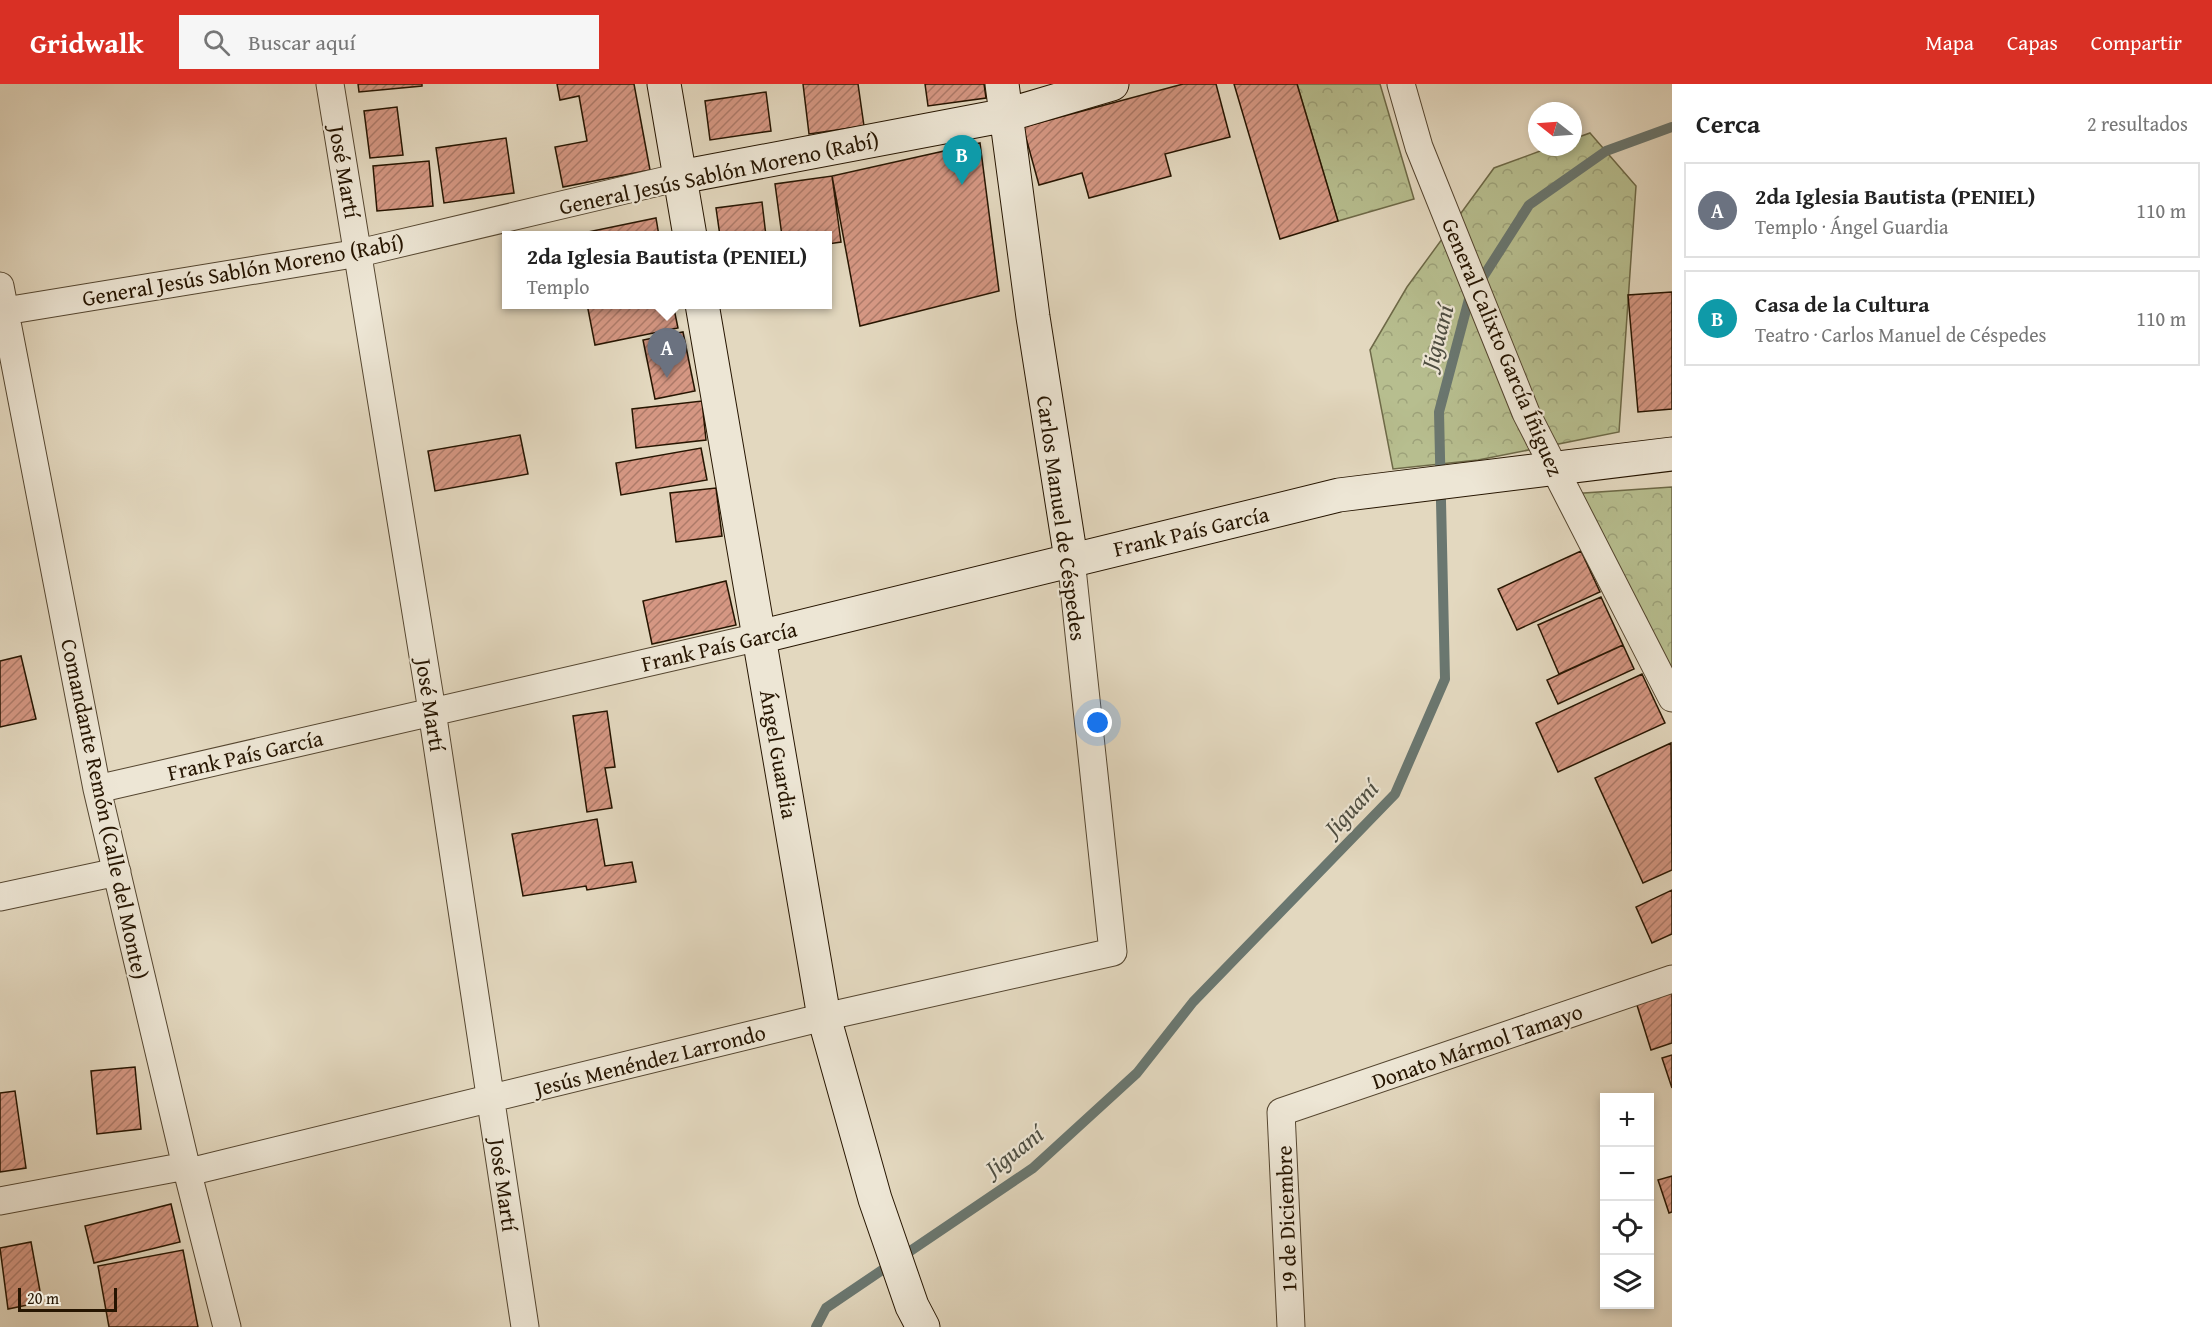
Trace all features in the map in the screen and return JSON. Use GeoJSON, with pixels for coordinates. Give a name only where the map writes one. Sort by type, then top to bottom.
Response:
{"type":"FeatureCollection","features":[{"type":"Feature","properties":{"kind":"street","name":"José Martí"},"geometry":{"type":"LineString","coordinates":[[330,84],[432,711],[525,1327]]}},
{"type":"Feature","properties":{"kind":"street"},"geometry":{"type":"LineString","coordinates":[[664,84],[689,231]]}},
{"type":"Feature","properties":{"kind":"street","name":"General Jesús Sablón Moreno (Rabí)"},"geometry":{"type":"LineString","coordinates":[[2,299],[359,253],[1005,99],[1112,84]]}},
{"type":"Feature","properties":{"kind":"street","name":"General Calixto García Íñiguez"},"geometry":{"type":"LineString","coordinates":[[1401,84],[1419,147],[1526,413],[1672,698]]}},
{"type":"Feature","properties":{"kind":"street","name":"Carlos Manuel de Céspedes"},"geometry":{"type":"LineString","coordinates":[[1005,99],[1033,317],[1071,559],[1113,952]]}},
{"type":"Feature","properties":{"kind":"street","name":"Comandante Remón (Calle del Monte)"},"geometry":{"type":"LineString","coordinates":[[2,299],[97,789],[227,1327]]}},
{"type":"Feature","properties":{"kind":"street","name":"Ángel Guardia"},"geometry":{"type":"LineString","coordinates":[[703,309],[824,1017],[875,1199],[917,1316]]}},
{"type":"Feature","properties":{"kind":"street","name":"Frank País García"},"geometry":{"type":"LineString","coordinates":[[97,789],[759,637],[1339,495],[1672,454]]}},
{"type":"Feature","properties":{"kind":"street"},"geometry":{"type":"LineString","coordinates":[[0,897],[117,872]]}},
{"type":"Feature","properties":{"kind":"street","name":"Jesús Menéndez Larrondo"},"geometry":{"type":"LineString","coordinates":[[0,1201],[187,1169],[492,1100],[824,1017],[1113,952]]}},
{"type":"Feature","properties":{"kind":"street","name":"Donato Mármol Tamayo"},"geometry":{"type":"LineString","coordinates":[[1281,1112],[1672,980]]}},
{"type":"Feature","properties":{"kind":"street","name":"19 de Diciembre"},"geometry":{"type":"LineString","coordinates":[[1281,1112],[1291,1327]]}},
{"type":"Feature","properties":{"kind":"green space"},"geometry":{"type":"Polygon","coordinates":[[[1297,84],[1380,84],[1414,199],[1338,221],[1297,84]]]}},
{"type":"Feature","properties":{"kind":"green space"},"geometry":{"type":"Polygon","coordinates":[[[1590,133],[1636,186],[1619,432],[1478,460],[1393,469],[1370,350],[1407,287],[1494,168],[1528,155],[1582,156],[1582,136],[1590,133]]]}},
{"type":"Feature","properties":{"kind":"green space"},"geometry":{"type":"Polygon","coordinates":[[[1672,487],[1672,682],[1570,494],[1672,487]]]}},
{"type":"Feature","properties":{"kind":"building"},"geometry":{"type":"Polygon","coordinates":[[[358,84],[422,84],[422,86],[359,92],[358,84]]]}},
{"type":"Feature","properties":{"kind":"building"},"geometry":{"type":"Polygon","coordinates":[[[557,84],[634,84],[650,170],[563,187],[555,147],[587,141],[579,96],[560,100],[557,84]]]}},
{"type":"Feature","properties":{"kind":"building"},"geometry":{"type":"Polygon","coordinates":[[[803,84],[858,84],[864,126],[809,134],[803,84]]]}},
{"type":"Feature","properties":{"kind":"building"},"geometry":{"type":"Polygon","coordinates":[[[925,84],[984,84],[986,98],[928,106],[925,84]]]}},
{"type":"Feature","properties":{"kind":"building"},"geometry":{"type":"Polygon","coordinates":[[[1183,84],[1216,84],[1230,137],[1165,154],[1171,176],[1089,198],[1082,173],[1039,185],[1023,127],[1183,84]]]}},
{"type":"Feature","properties":{"kind":"building"},"geometry":{"type":"Polygon","coordinates":[[[1234,84],[1297,84],[1338,221],[1280,239],[1234,84]]]}},
{"type":"Feature","properties":{"kind":"building"},"geometry":{"type":"Polygon","coordinates":[[[766,92],[771,131],[710,140],[705,101],[766,92]]]}},
{"type":"Feature","properties":{"kind":"building"},"geometry":{"type":"Polygon","coordinates":[[[397,107],[403,155],[370,158],[364,111],[397,107]]]}},
{"type":"Feature","properties":{"kind":"building"},"geometry":{"type":"Polygon","coordinates":[[[506,138],[514,193],[444,203],[436,148],[506,138]]]}},
{"type":"Feature","properties":{"kind":"building"},"geometry":{"type":"Polygon","coordinates":[[[980,143],[999,291],[860,326],[832,176],[980,143]]]}},
{"type":"Feature","properties":{"kind":"building"},"geometry":{"type":"Polygon","coordinates":[[[429,161],[433,206],[377,211],[373,166],[429,161]]]}},
{"type":"Feature","properties":{"kind":"building"},"geometry":{"type":"Polygon","coordinates":[[[832,176],[841,242],[832,243],[832,231],[781,231],[775,184],[832,176]]]}},
{"type":"Feature","properties":{"kind":"building"},"geometry":{"type":"Polygon","coordinates":[[[762,202],[765,231],[719,231],[716,208],[762,202]]]}},
{"type":"Feature","properties":{"kind":"building"},"geometry":{"type":"Polygon","coordinates":[[[656,218],[658,231],[593,231],[656,218]]]}},
{"type":"Feature","properties":{"kind":"building"},"geometry":{"type":"Polygon","coordinates":[[[1672,292],[1672,409],[1638,412],[1628,295],[1672,292]]]}},
{"type":"Feature","properties":{"kind":"building"},"geometry":{"type":"Polygon","coordinates":[[[588,309],[674,309],[678,328],[595,345],[588,309]]]}},
{"type":"Feature","properties":{"kind":"building"},"geometry":{"type":"Polygon","coordinates":[[[683,332],[695,391],[655,399],[643,340],[683,332]]]}},
{"type":"Feature","properties":{"kind":"building"},"geometry":{"type":"Polygon","coordinates":[[[702,401],[706,440],[636,448],[632,409],[702,401]]]}},
{"type":"Feature","properties":{"kind":"building"},"geometry":{"type":"Polygon","coordinates":[[[520,435],[528,474],[435,491],[428,451],[520,435]]]}},
{"type":"Feature","properties":{"kind":"building"},"geometry":{"type":"Polygon","coordinates":[[[701,448],[707,480],[621,495],[616,463],[701,448]]]}},
{"type":"Feature","properties":{"kind":"building"},"geometry":{"type":"Polygon","coordinates":[[[716,488],[722,536],[676,542],[670,493],[716,488]]]}},
{"type":"Feature","properties":{"kind":"building"},"geometry":{"type":"Polygon","coordinates":[[[1581,551],[1600,592],[1517,630],[1498,589],[1581,551]]]}},
{"type":"Feature","properties":{"kind":"building"},"geometry":{"type":"Polygon","coordinates":[[[726,581],[736,625],[652,644],[643,601],[726,581]]]}},
{"type":"Feature","properties":{"kind":"building"},"geometry":{"type":"Polygon","coordinates":[[[1601,597],[1623,645],[1559,674],[1538,625],[1601,597]]]}},
{"type":"Feature","properties":{"kind":"building"},"geometry":{"type":"Polygon","coordinates":[[[1623,645],[1634,669],[1558,704],[1547,680],[1623,645]]]}},
{"type":"Feature","properties":{"kind":"building"},"geometry":{"type":"Polygon","coordinates":[[[21,656],[36,719],[0,727],[0,661],[21,656]]]}},
{"type":"Feature","properties":{"kind":"building"},"geometry":{"type":"Polygon","coordinates":[[[1642,674],[1665,723],[1558,772],[1536,723],[1642,674]]]}},
{"type":"Feature","properties":{"kind":"building"},"geometry":{"type":"Polygon","coordinates":[[[607,711],[615,767],[605,768],[612,808],[587,812],[573,716],[607,711]]]}},
{"type":"Feature","properties":{"kind":"building"},"geometry":{"type":"Polygon","coordinates":[[[1671,743],[1672,870],[1643,883],[1595,778],[1671,743]]]}},
{"type":"Feature","properties":{"kind":"building"},"geometry":{"type":"Polygon","coordinates":[[[597,819],[605,866],[632,862],[636,882],[587,890],[586,886],[523,896],[512,834],[597,819]]]}},
{"type":"Feature","properties":{"kind":"building"},"geometry":{"type":"Polygon","coordinates":[[[1672,890],[1672,934],[1652,943],[1636,907],[1672,890]]]}},
{"type":"Feature","properties":{"kind":"building"},"geometry":{"type":"Polygon","coordinates":[[[1672,989],[1672,1043],[1651,1050],[1636,1002],[1672,989]]]}},
{"type":"Feature","properties":{"kind":"building"},"geometry":{"type":"Polygon","coordinates":[[[1672,1055],[1672,1088],[1662,1058],[1672,1055]]]}},
{"type":"Feature","properties":{"kind":"building"},"geometry":{"type":"Polygon","coordinates":[[[135,1067],[141,1129],[97,1134],[91,1071],[135,1067]]]}},
{"type":"Feature","properties":{"kind":"building"},"geometry":{"type":"Polygon","coordinates":[[[15,1091],[26,1168],[0,1172],[0,1093],[15,1091]]]}},
{"type":"Feature","properties":{"kind":"building"},"geometry":{"type":"Polygon","coordinates":[[[1672,1176],[1672,1212],[1669,1213],[1658,1180],[1672,1176]]]}},
{"type":"Feature","properties":{"kind":"building"},"geometry":{"type":"Polygon","coordinates":[[[171,1204],[180,1242],[94,1263],[85,1226],[171,1204]]]}},
{"type":"Feature","properties":{"kind":"building"},"geometry":{"type":"Polygon","coordinates":[[[31,1242],[42,1302],[8,1309],[0,1248],[31,1242]]]}},
{"type":"Feature","properties":{"kind":"building"},"geometry":{"type":"Polygon","coordinates":[[[183,1250],[198,1327],[109,1327],[98,1266],[183,1250]]]}},
{"type":"Feature","properties":{"kind":"waterway","name":"Jiguaní"},"geometry":{"type":"LineString","coordinates":[[816,1327],[826,1308],[1033,1168],[1137,1073],[1193,1002],[1395,794],[1445,679],[1439,412],[1469,299],[1529,205],[1606,151],[1672,127]]}},
{"type":"Feature","properties":{"kind":"place","name":"Casa de la Cultura"},"geometry":{"type":"Point","coordinates":[962,185]}},
{"type":"Feature","properties":{"kind":"place","name":"2da Iglesia Bautista (PENIEL)"},"geometry":{"type":"Point","coordinates":[667,378]}}]}
